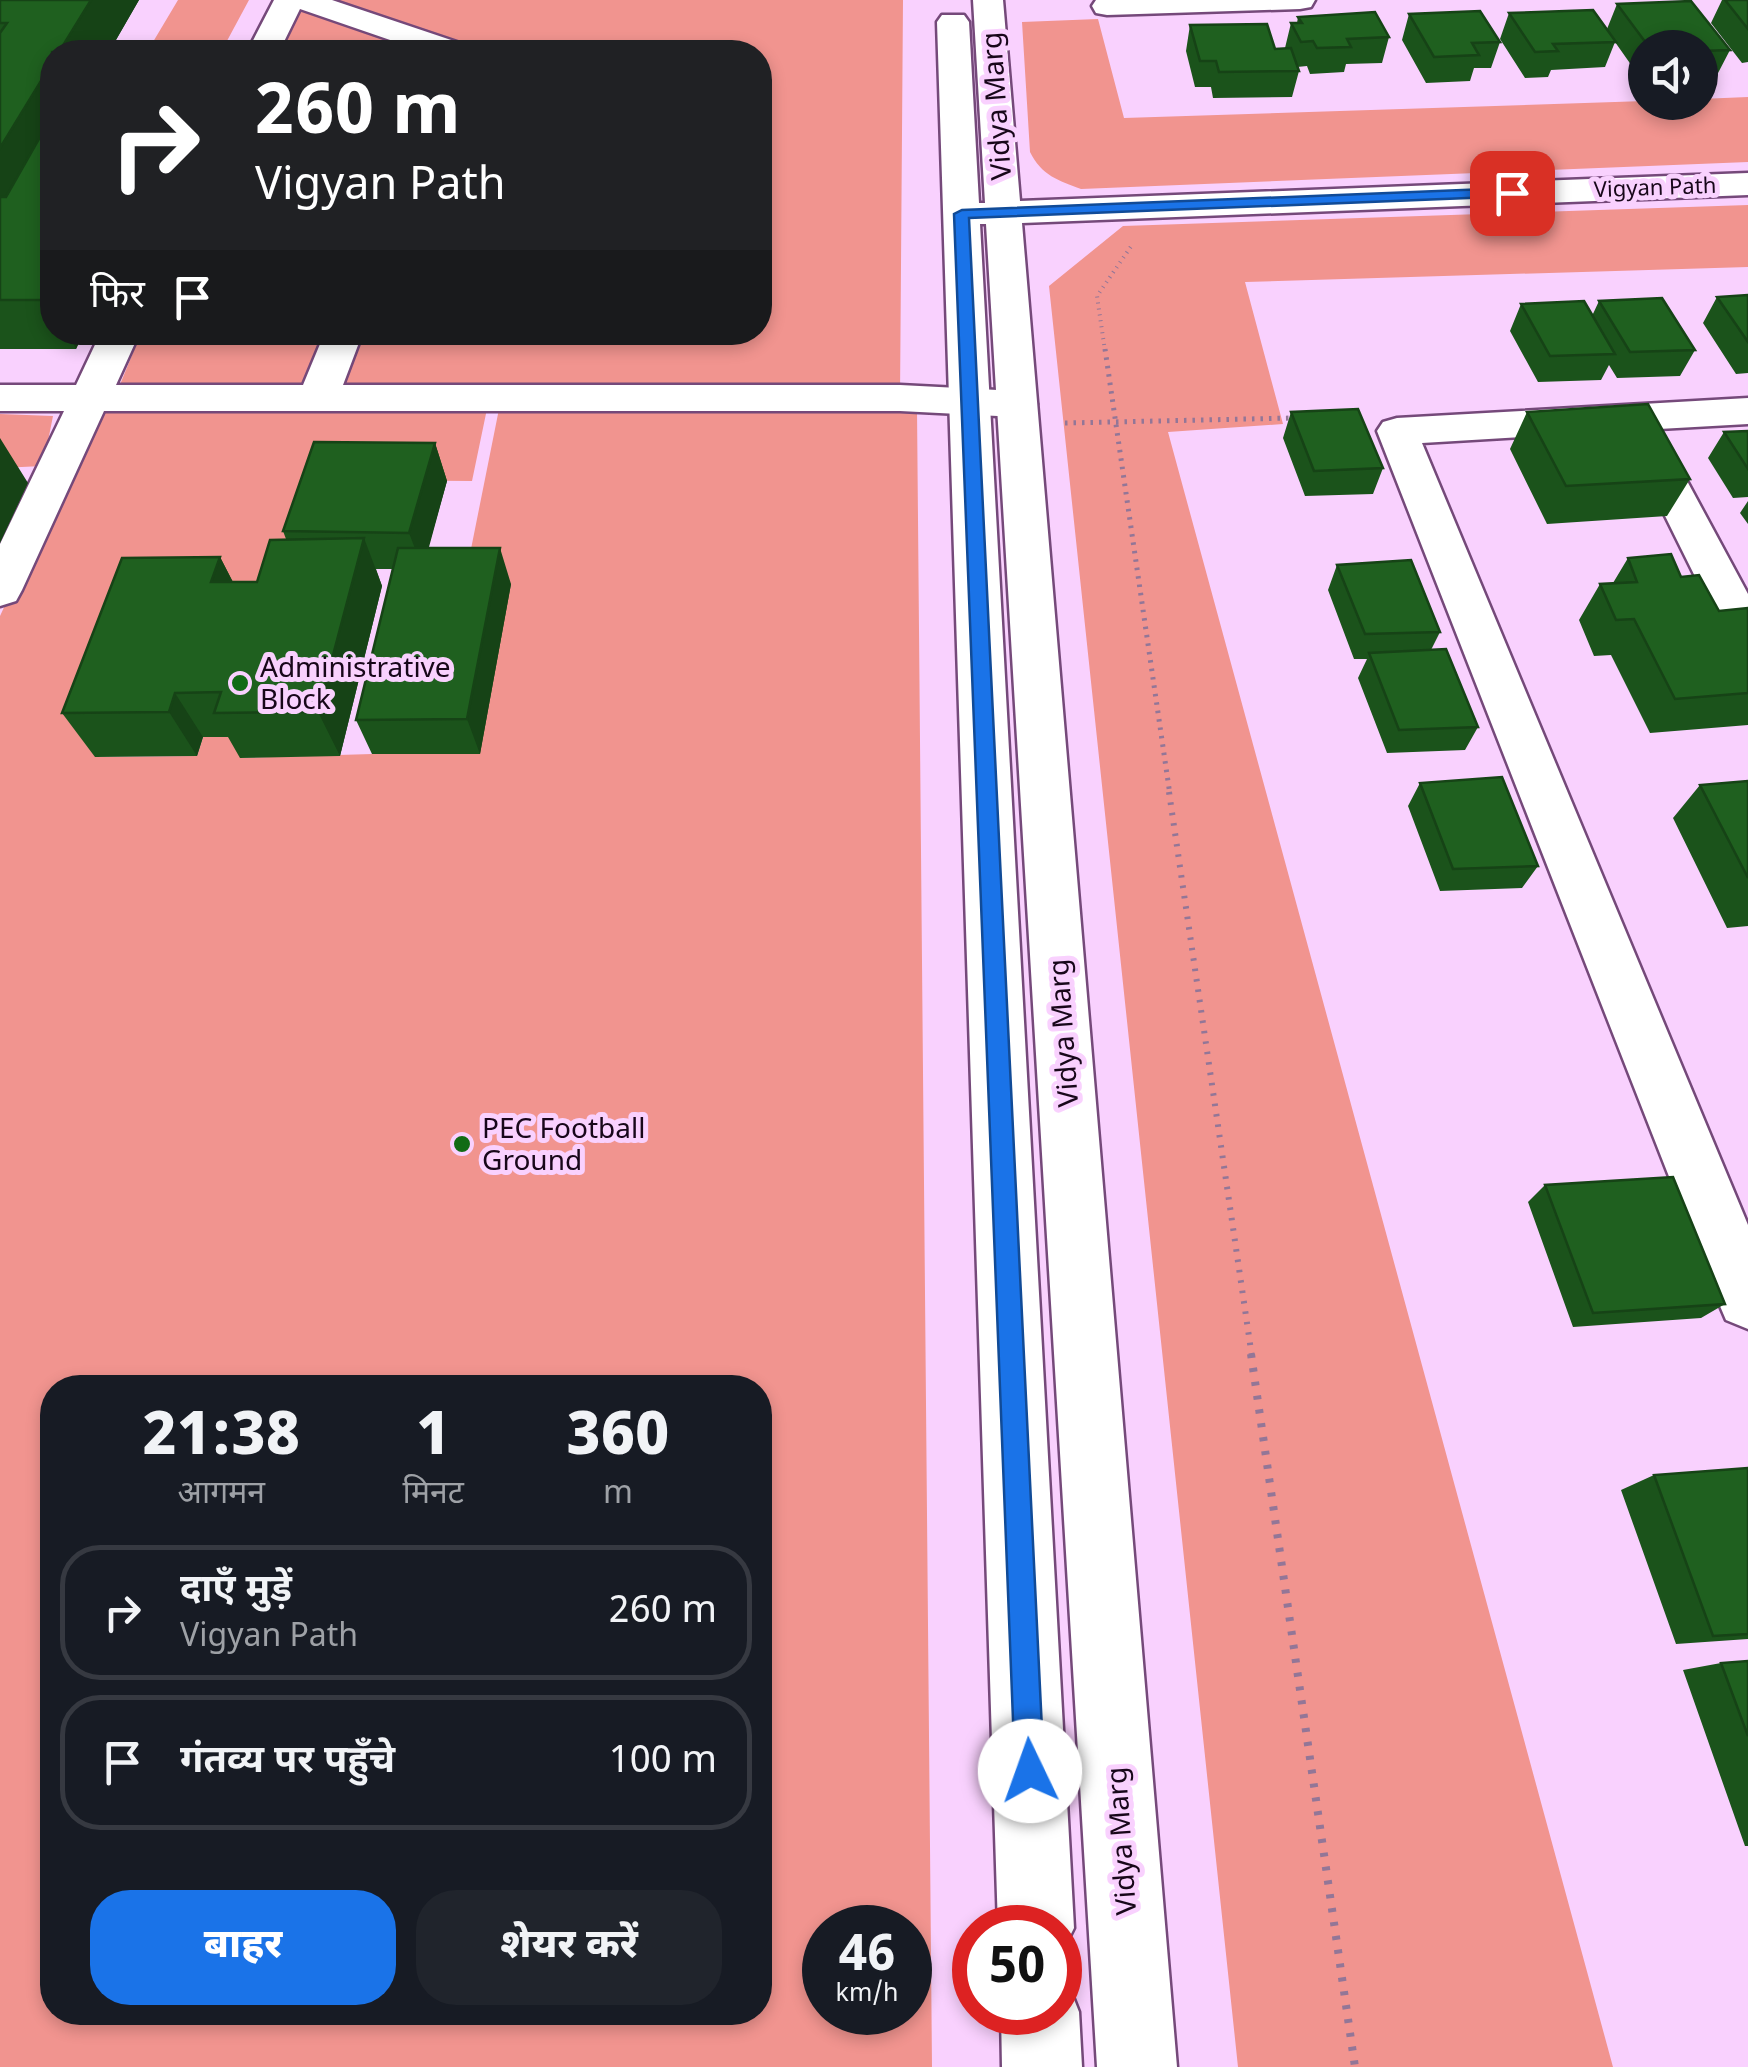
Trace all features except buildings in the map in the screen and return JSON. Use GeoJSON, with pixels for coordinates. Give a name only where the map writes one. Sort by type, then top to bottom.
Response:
{"type":"FeatureCollection","features":[{"type":"Feature","properties":{"kind":"main road"},"geometry":{"type":"LineString","coordinates":[[268,40],[289,0]]}},
{"type":"Feature","properties":{"kind":"main road"},"geometry":{"type":"LineString","coordinates":[[302,0],[419,40]]}},
{"type":"Feature","properties":{"kind":"main road","name":"Vidya Marg"},"geometry":{"type":"LineString","coordinates":[[952,0],[982,213],[1002,410],[1137,2067]]}},
{"type":"Feature","properties":{"kind":"main road","name":"Vidya Marg"},"geometry":{"type":"LineString","coordinates":[[982,213],[988,0]]}},
{"type":"Feature","properties":{"kind":"main road"},"geometry":{"type":"LineString","coordinates":[[1106,6],[1300,0]]}},
{"type":"Feature","properties":{"kind":"main road","name":"Vigyan Path"},"geometry":{"type":"LineString","coordinates":[[982,213],[1748,184]]}},
{"type":"Feature","properties":{"kind":"main road"},"geometry":{"type":"LineString","coordinates":[[0,590],[114,345]]}},
{"type":"Feature","properties":{"kind":"main road"},"geometry":{"type":"LineString","coordinates":[[318,398],[339,345]]}},
{"type":"Feature","properties":{"kind":"main road"},"geometry":{"type":"LineString","coordinates":[[0,398],[900,398],[1002,410]]}},
{"type":"Feature","properties":{"kind":"main road","name":"Vidya Marg"},"geometry":{"type":"LineString","coordinates":[[1002,410],[1035,1905]]}},
{"type":"Feature","properties":{"kind":"main road"},"geometry":{"type":"LineString","coordinates":[[1748,411],[1397,431],[1724,1178],[1748,1299]]}},
{"type":"Feature","properties":{"kind":"main road"},"geometry":{"type":"LineString","coordinates":[[1634,418],[1748,637]]}},
{"type":"Feature","properties":{"kind":"main road"},"geometry":{"type":"LineString","coordinates":[[1041,2035],[1042,2067]]}},
{"type":"Feature","properties":{"kind":"path"},"geometry":{"type":"LineString","coordinates":[[1158,206],[1097,296],[1354,2067]]}},
{"type":"Feature","properties":{"kind":"path"},"geometry":{"type":"LineString","coordinates":[[1002,410],[1116,422],[1346,418],[1397,431]]}},
{"type":"Feature","properties":{"kind":"shaded area"},"geometry":{"type":"Polygon","coordinates":[[[178,0],[249,0],[227,40],[154,40],[178,0]]]}},
{"type":"Feature","properties":{"kind":"shaded area"},"geometry":{"type":"Polygon","coordinates":[[[330,0],[903,0],[900,398],[328,395],[348,345],[772,345],[772,40],[443,40],[330,0]]]}},
{"type":"Feature","properties":{"kind":"shaded area"},"geometry":{"type":"Polygon","coordinates":[[[276,3],[395,40],[261,40],[276,3]]]}},
{"type":"Feature","properties":{"kind":"shaded area"},"geometry":{"type":"Polygon","coordinates":[[[1098,19],[1124,118],[1628,102],[1628,120],[1718,120],[1718,98],[1748,97],[1748,162],[1081,189],[1045,172],[1030,152],[1022,22],[1098,19]]]}},
{"type":"Feature","properties":{"kind":"shaded area"},"geometry":{"type":"Polygon","coordinates":[[[1748,205],[1748,267],[1245,282],[1283,424],[1168,432],[1613,2067],[1238,2067],[1049,286],[1123,226],[1748,205]]]}},
{"type":"Feature","properties":{"kind":"shaded area"},"geometry":{"type":"Polygon","coordinates":[[[136,345],[335,345],[312,392],[119,387],[136,345]]]}},
{"type":"Feature","properties":{"kind":"shaded area","name":"PEC Football Ground"},"geometry":{"type":"Polygon","coordinates":[[[100,401],[488,404],[472,481],[330,480],[300,568],[96,757],[197,756],[203,737],[247,737],[241,758],[372,754],[464,584],[500,404],[917,409],[931,1905],[802,1905],[802,2035],[932,2035],[932,2067],[0,2067],[0,616],[100,401]]]}},
{"type":"Feature","properties":{"kind":"shaded area"},"geometry":{"type":"Polygon","coordinates":[[[0,414],[53,416],[43,466],[0,468],[0,414]]]}},
{"type":"Feature","properties":{"kind":"place","name":"Administrative Block"},"geometry":{"type":"Point","coordinates":[240,683]}},
{"type":"Feature","properties":{"kind":"place","name":"PEC Football Ground"},"geometry":{"type":"Point","coordinates":[462,1144]}},
{"type":"Feature","properties":{"kind":"route"},"geometry":{"type":"LineString","coordinates":[[1030,1771],[962,214],[1512,193]]}}]}
